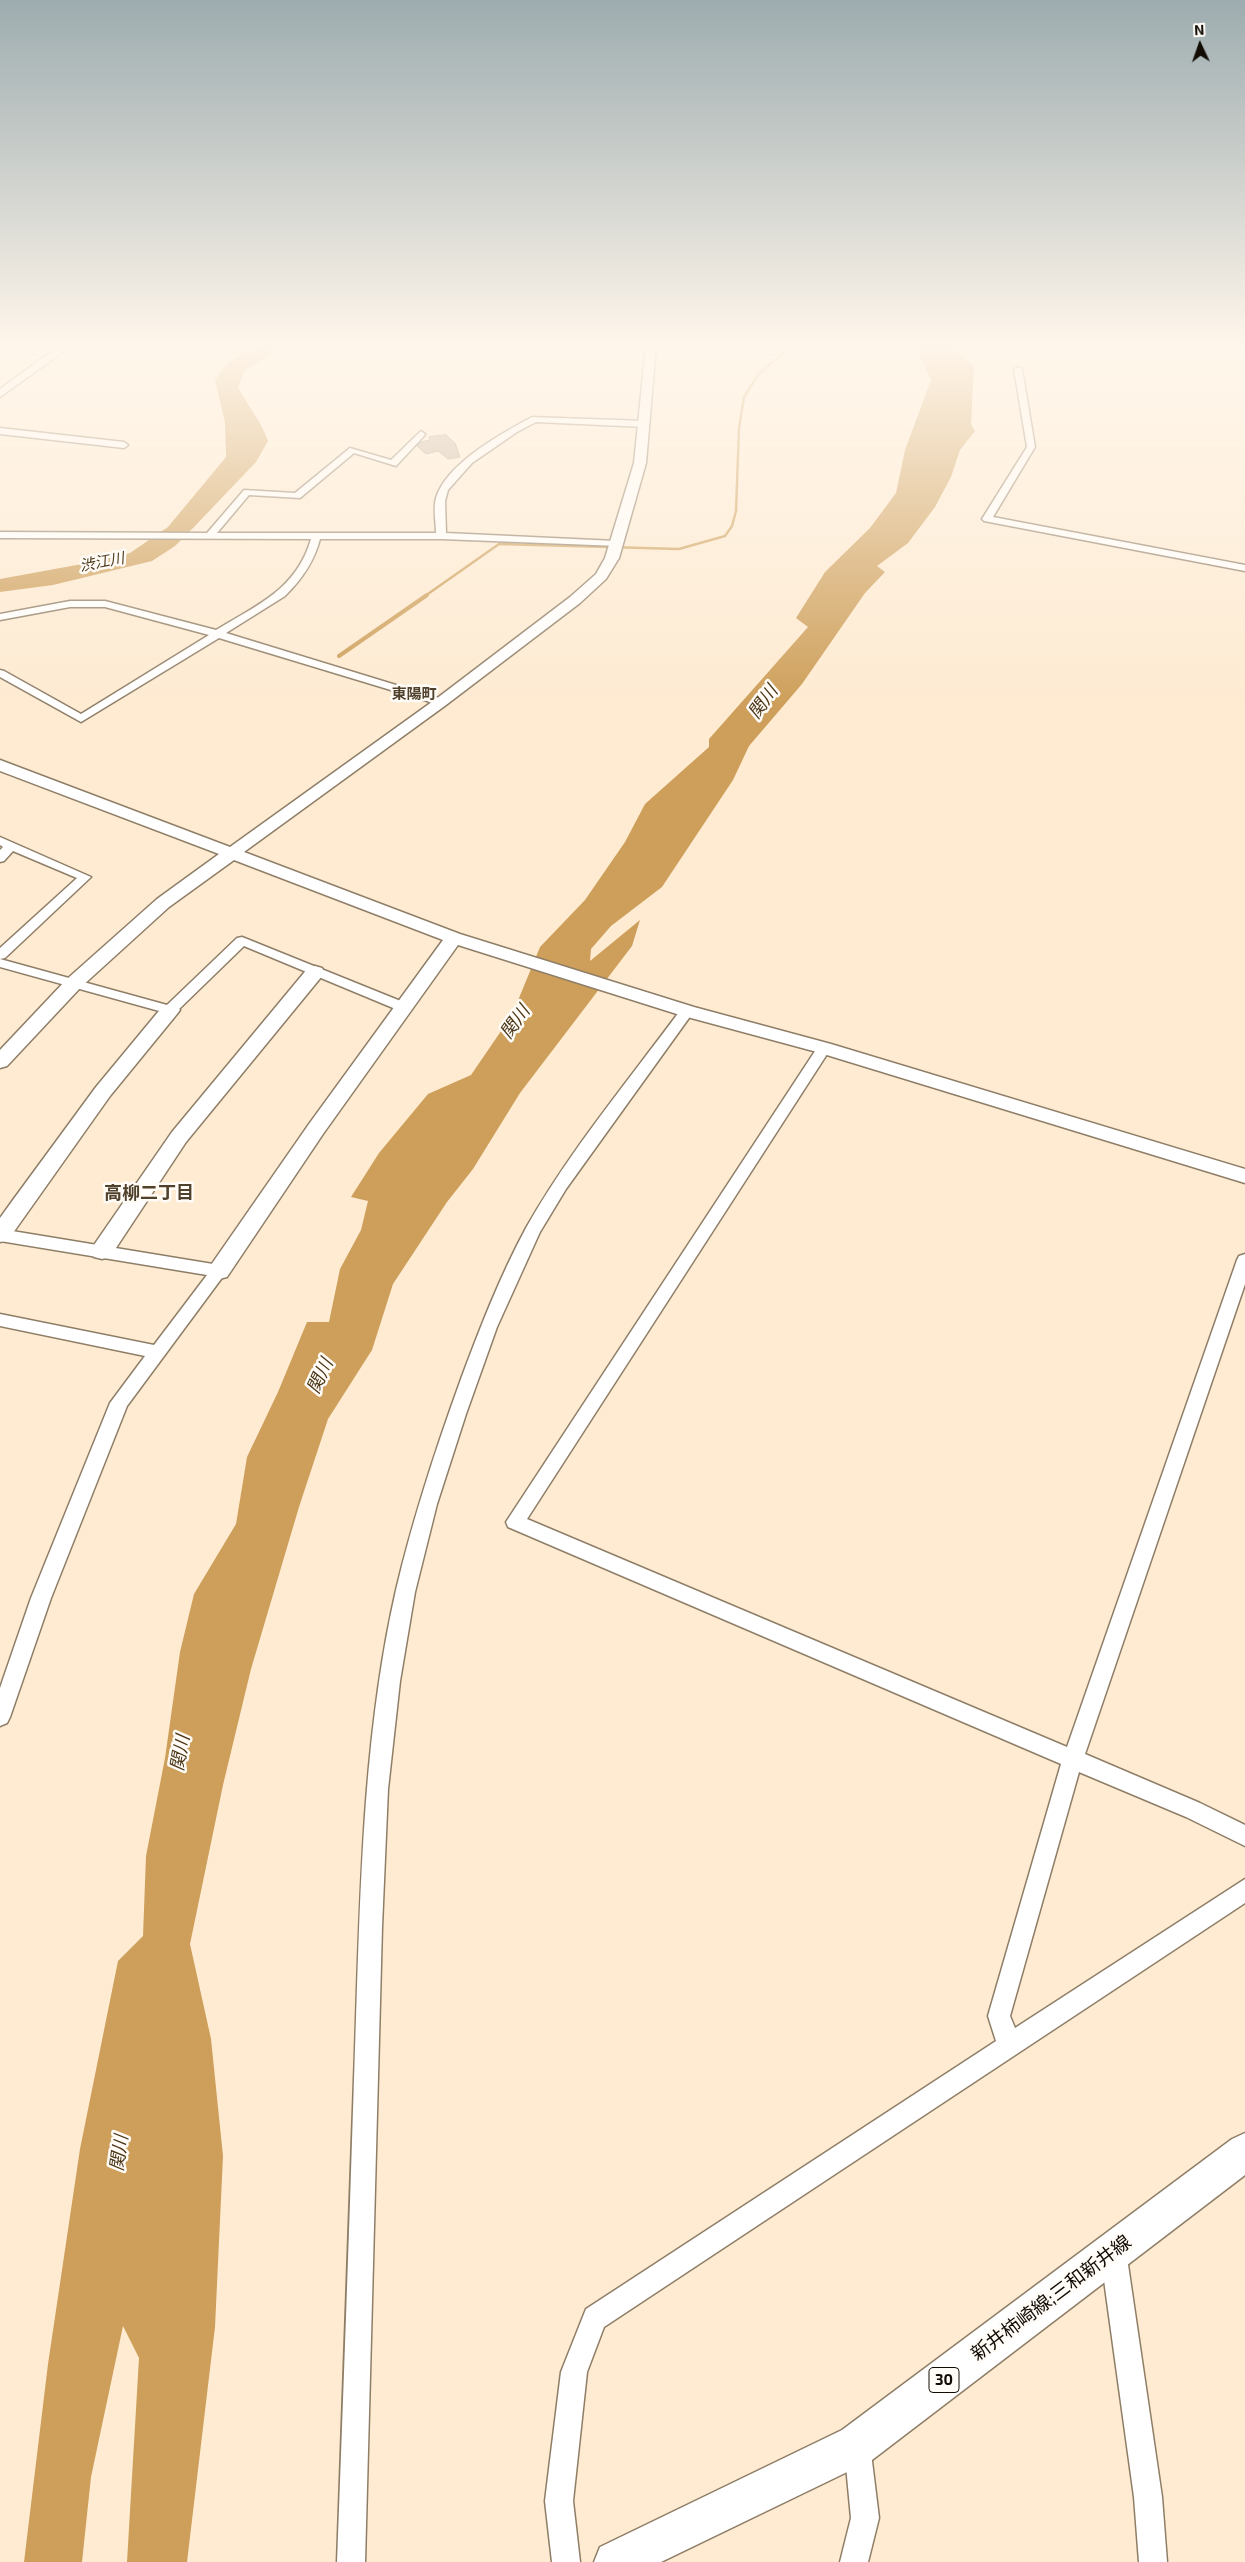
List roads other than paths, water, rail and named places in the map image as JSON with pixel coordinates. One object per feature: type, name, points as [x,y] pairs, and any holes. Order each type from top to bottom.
[{"type":"main road","name":"新井柿崎線;三和新井線","points":[[615,2562],[857,2445],[1245,2152]]},
{"type":"street","points":[[209,536],[246,492],[296,496],[334,466]]},
{"type":"street","points":[[441,536],[440,502],[444,489],[464,466]]},
{"type":"street","points":[[0,1062],[74,984],[163,904],[441,702],[575,600],[601,576],[612,558],[639,466]]},
{"type":"street","points":[[1020,466],[987,519],[1245,568]]},
{"type":"street","points":[[0,535],[441,536],[616,544]]},
{"type":"street","points":[[0,672],[81,719],[281,594],[302,573],[310,558],[316,536]]},
{"type":"street","points":[[0,617],[70,604],[106,604],[218,634],[441,702]]},
{"type":"street","points":[[0,765],[231,854],[460,939],[687,1011],[824,1048],[1245,1176]]},
{"type":"street","points":[[0,858],[5,843],[85,877],[0,955]]},
{"type":"street","points":[[0,1717],[41,1598],[119,1403],[218,1271],[403,1007],[460,939]]},
{"type":"street","points":[[218,1271],[0,1235],[64,1142],[118,1070],[170,1010],[242,941],[403,1007]]},
{"type":"street","points":[[0,963],[170,1010]]},
{"type":"street","points":[[102,1251],[179,1137],[315,972]]},
{"type":"street","points":[[351,2562],[370,1937],[378,1789],[390,1681],[405,1592],[428,1504],[457,1414],[489,1327],[532,1232],[560,1185],[687,1011]]},
{"type":"street","points":[[824,1048],[515,1522],[1072,1761],[1193,1810],[1245,1836]]},
{"type":"street","points":[[1008,2046],[999,2016],[1072,1761],[1245,1260]]},
{"type":"street","points":[[0,1320],[158,1352]]},
{"type":"street","points":[[566,2562],[560,2501],[574,2372],[595,2318],[1245,1890]]},
{"type":"street","points":[[1113,2251],[1148,2497],[1153,2562]]},
{"type":"street","points":[[854,2562],[865,2518],[857,2445]]},
{"type":"water","name":"渋江川","points":[[219,466],[253,466],[175,546],[152,561],[53,585],[0,592],[0,579],[93,562],[130,553],[168,527]]},
{"type":"water","name":"関川","points":[[902,466],[955,466],[935,507],[908,543],[877,566],[885,572],[865,593],[802,684],[749,746],[733,780],[662,887],[611,926],[591,949],[590,961],[640,920],[632,946],[520,1093],[473,1169],[447,1202],[393,1284],[372,1350],[328,1419],[299,1507],[251,1669],[223,1785],[190,1944],[211,2039],[223,2156],[215,2327],[187,2562],[127,2562],[139,2358],[123,2326],[91,2477],[82,2562],[24,2562],[48,2364],[80,2149],[118,1961],[143,1936],[146,1856],[165,1758],[180,1652],[194,1594],[236,1524],[247,1457],[278,1392],[307,1322],[329,1322],[340,1269],[361,1230],[368,1201],[351,1197],[379,1153],[428,1094],[471,1075],[512,1015],[540,947],[585,900],[625,842],[645,804],[709,747],[709,739],[808,627],[796,618],[825,572],[870,528],[896,493]]},
{"type":"waterway","points":[[425,596],[499,544],[679,549],[725,536],[732,526],[736,511],[738,466]]},
{"type":"waterway","points":[[339,656],[427,595]]},
{"type":"district","name":"東陽町","points":[[414,694]]},
{"type":"district","name":"高柳二丁目","points":[[149,1193]]}]
